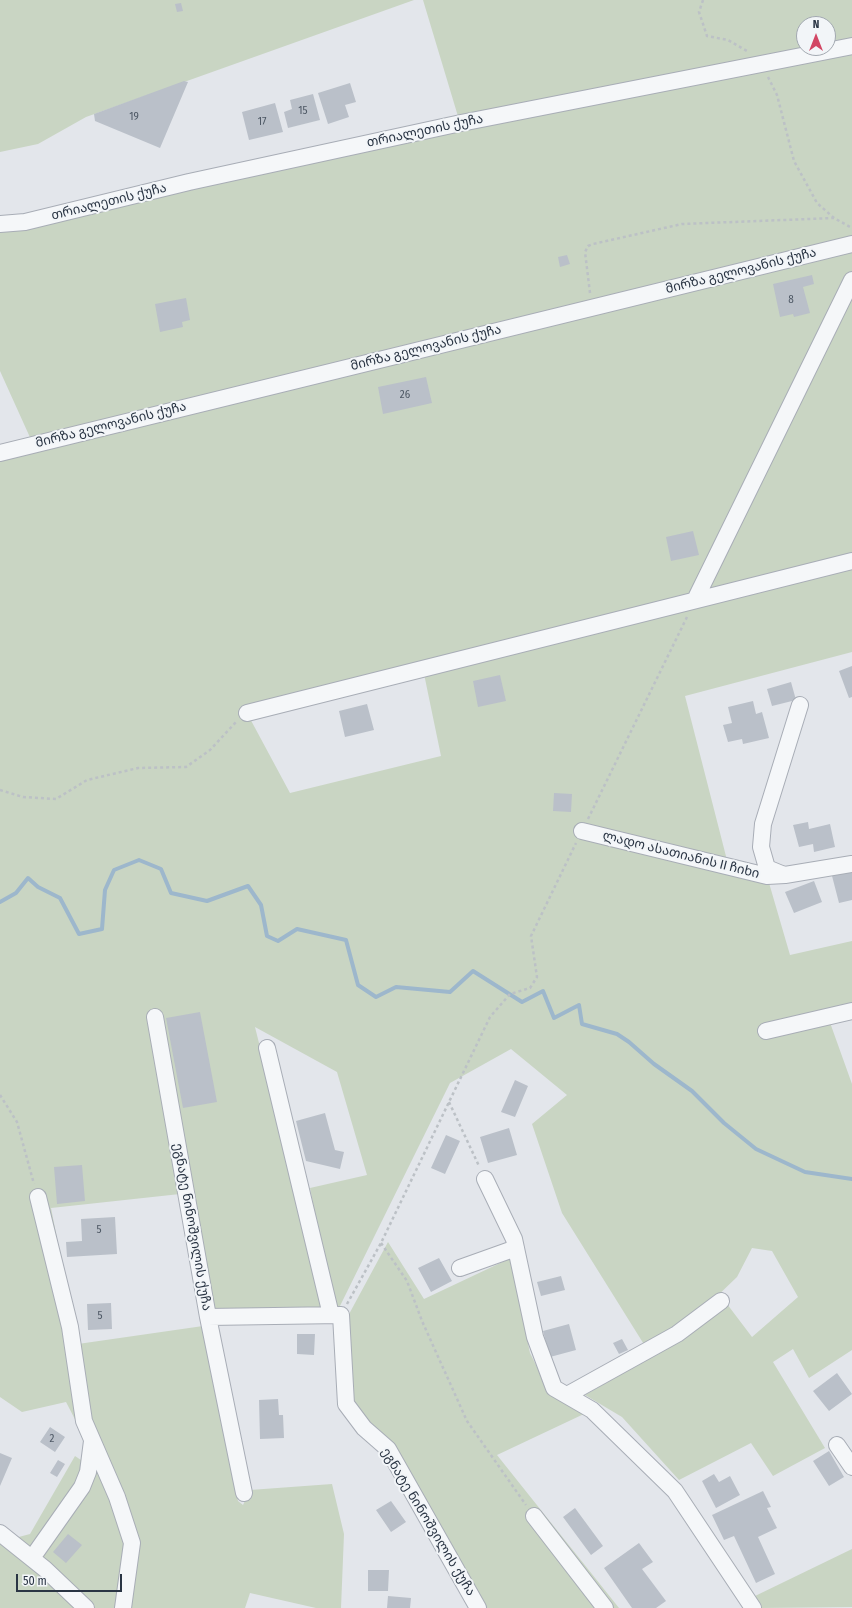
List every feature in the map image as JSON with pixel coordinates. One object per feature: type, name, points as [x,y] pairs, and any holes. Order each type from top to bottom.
[{"type":"street","name":"თრიალეთის ქუჩა","points":[[0,224],[25,222],[189,182],[461,123],[852,46]]},
{"type":"street","name":"მირზა გელოვანის ქუჩა","points":[[0,453],[852,244]]},
{"type":"street","points":[[695,600],[852,280]]},
{"type":"street","points":[[247,713],[852,561]]},
{"type":"street","points":[[786,875],[767,868],[761,847],[763,824],[800,705]]},
{"type":"street","name":"ლადო ასათიანის II ჩიხი","points":[[582,831],[745,872],[767,876],[786,875],[852,864]]},
{"type":"street","points":[[766,1031],[852,1011]]},
{"type":"street","name":"ეგნატე ნინოშვილის ქუჩა","points":[[155,1017],[208,1317],[336,1315]]},
{"type":"street","name":"ეგნატე ნინოშვილის ქუჩა","points":[[267,1048],[336,1315],[346,1404],[364,1428],[388,1449],[478,1608]]},
{"type":"street","points":[[485,1179],[514,1239],[535,1337],[554,1388],[592,1410],[675,1491],[753,1608]]},
{"type":"street","points":[[38,1197],[70,1327],[84,1421],[117,1497],[132,1543],[124,1608]]},
{"type":"street","points":[[460,1268],[516,1248]]},
{"type":"street","points":[[567,1395],[677,1334],[721,1301]]},
{"type":"street","points":[[208,1317],[244,1493]]},
{"type":"street","points":[[32,1558],[82,1487],[88,1472],[92,1440]]},
{"type":"street","points":[[837,1445],[852,1467]]},
{"type":"street","points":[[534,1516],[605,1608]]},
{"type":"street","points":[[0,1533],[70,1591],[86,1608]]},
{"type":"path","points":[[703,0],[699,12],[707,36],[728,40],[745,49],[761,64],[777,95],[794,161],[818,203],[834,218],[852,228]]},
{"type":"path","points":[[592,308],[585,252],[588,246],[682,224],[834,218]]},
{"type":"path","points":[[336,1315],[381,1243],[490,1016],[510,994],[530,988],[537,977],[531,936],[695,600]]},
{"type":"path","points":[[0,790],[23,797],[56,799],[87,780],[138,768],[186,767],[210,750],[230,726],[247,713]]},
{"type":"path","points":[[0,1095],[17,1122],[38,1197]]},
{"type":"path","points":[[449,1101],[485,1179]]},
{"type":"path","points":[[381,1243],[407,1281],[422,1321],[467,1421],[534,1516]]},
{"type":"green space","points":[[0,0],[414,0],[86,117],[38,144],[0,152]]},
{"type":"green space","points":[[423,0],[852,0],[852,652],[685,696],[729,868],[767,876],[790,955],[852,941],[852,1011],[828,1017],[852,1084],[852,1350],[809,1378],[793,1349],[773,1362],[825,1448],[773,1476],[751,1443],[679,1480],[622,1417],[585,1395],[684,1338],[727,1304],[752,1337],[798,1297],[772,1251],[752,1248],[737,1277],[686,1326],[645,1346],[562,1213],[532,1124],[567,1095],[511,1049],[450,1083],[338,1310],[334,1309],[310,1188],[367,1175],[337,1072],[255,1027],[325,1309],[213,1310],[180,1194],[51,1208],[78,1344],[203,1326],[238,1501],[243,1505],[250,1490],[332,1484],[344,1534],[341,1608],[316,1608],[250,1593],[245,1608],[129,1608],[138,1541],[66,1402],[22,1412],[0,1397],[0,453],[33,444],[0,371],[0,224],[460,123]],"holes":[[[423,669],[441,756],[290,793],[247,713]]]},
{"type":"green space","points":[[388,1242],[424,1299],[513,1257],[516,1285],[530,1353],[549,1391],[586,1413],[497,1455],[619,1608],[486,1608],[393,1444],[366,1421],[350,1400],[348,1316]]},
{"type":"green space","points":[[75,1456],[102,1474],[127,1542],[119,1608],[93,1608],[15,1538],[30,1534]]},
{"type":"green space","points":[[0,1540],[43,1575],[76,1608],[0,1608]]},
{"type":"green space","points":[[852,1549],[852,1607],[759,1608],[753,1597]]},
{"type":"building","points":[[181,3],[183,11],[177,12],[175,4]]},
{"type":"building","points":[[184,81],[188,82],[160,148],[95,121],[94,114]]},
{"type":"building","points":[[350,83],[356,102],[345,105],[349,117],[328,124],[318,93]]},
{"type":"building","points":[[313,94],[320,120],[288,128],[284,112],[292,109],[290,100]]},
{"type":"building","points":[[275,103],[283,132],[249,140],[242,112]]},
{"type":"building","points":[[567,255],[570,264],[560,267],[558,257]]},
{"type":"building","points":[[812,275],[814,284],[803,287],[810,313],[794,317],[793,314],[780,317],[773,284]]},
{"type":"building","points":[[186,298],[190,320],[182,322],[183,327],[160,332],[155,304]]},
{"type":"building","points":[[426,377],[432,403],[383,414],[378,387]]},
{"type":"building","points":[[693,531],[699,555],[671,561],[666,537]]},
{"type":"building","points":[[852,666],[852,697],[849,698],[839,671]]},
{"type":"building","points":[[500,675],[506,701],[478,707],[473,681]]},
{"type":"building","points":[[791,682],[796,700],[772,706],[767,689]]},
{"type":"building","points":[[753,701],[756,714],[762,712],[769,738],[743,744],[742,739],[728,742],[723,725],[732,723],[728,707]]},
{"type":"building","points":[[367,704],[374,730],[345,737],[339,711]]},
{"type":"building","points":[[554,793],[572,794],[571,812],[553,811]]},
{"type":"building","points":[[808,822],[809,829],[830,824],[835,847],[814,852],[813,844],[799,847],[793,825]]},
{"type":"building","points":[[852,867],[852,900],[839,903],[831,872]]},
{"type":"building","points":[[814,881],[822,902],[794,913],[785,892]]},
{"type":"building","points":[[200,1012],[217,1102],[183,1108],[166,1018]]},
{"type":"building","points":[[515,1080],[528,1086],[515,1117],[501,1112]]},
{"type":"building","points":[[325,1113],[335,1150],[344,1152],[340,1169],[306,1161],[296,1121]]},
{"type":"building","points":[[509,1128],[517,1155],[488,1163],[480,1137]]},
{"type":"building","points":[[446,1135],[460,1141],[445,1174],[431,1168]]},
{"type":"building","points":[[82,1165],[85,1201],[57,1204],[54,1167]]},
{"type":"building","points":[[115,1217],[117,1254],[67,1257],[66,1242],[82,1241],[81,1219]]},
{"type":"building","points":[[439,1258],[452,1281],[431,1292],[418,1268]]},
{"type":"building","points":[[561,1276],[565,1290],[541,1296],[537,1282]]},
{"type":"building","points":[[111,1303],[112,1329],[88,1330],[87,1304]]},
{"type":"building","points":[[569,1324],[576,1350],[550,1357],[543,1331]]},
{"type":"building","points":[[297,1334],[315,1334],[314,1355],[297,1354]]},
{"type":"building","points":[[622,1339],[628,1350],[619,1354],[613,1343]]},
{"type":"building","points":[[837,1373],[852,1394],[829,1411],[813,1391]]},
{"type":"building","points":[[278,1399],[279,1415],[283,1415],[284,1438],[260,1439],[259,1400]]},
{"type":"building","points":[[50,1427],[65,1437],[55,1452],[40,1442]]},
{"type":"building","points":[[829,1451],[844,1477],[829,1486],[813,1461]]},
{"type":"building","points":[[0,1453],[12,1458],[0,1486]]},
{"type":"building","points":[[58,1460],[65,1464],[57,1477],[50,1473]]},
{"type":"building","points":[[714,1474],[719,1482],[730,1476],[740,1495],[716,1508],[702,1481]]},
{"type":"building","points":[[763,1491],[771,1507],[767,1508],[777,1528],[758,1537],[775,1574],[756,1583],[734,1536],[724,1540],[712,1515]]},
{"type":"building","points":[[391,1501],[406,1522],[391,1532],[376,1510]]},
{"type":"building","points":[[575,1508],[603,1546],[591,1555],[563,1517]]},
{"type":"building","points":[[68,1534],[82,1545],[66,1563],[53,1552]]},
{"type":"building","points":[[639,1543],[653,1562],[642,1569],[666,1601],[656,1608],[632,1608],[604,1568]]},
{"type":"building","points":[[368,1570],[389,1570],[388,1591],[368,1591]]},
{"type":"building","points":[[388,1596],[411,1598],[410,1608],[387,1608]]},
{"type":"waterway","points":[[0,902],[16,893],[28,878],[38,887],[60,898],[79,934],[102,929],[105,890],[114,870],[139,860],[161,869],[171,893],[207,901],[248,886],[261,905],[267,936],[278,941],[297,929],[346,940],[358,985],[376,997],[396,987],[450,992],[473,971],[522,1002],[543,991],[554,1018],[579,1005],[582,1024],[617,1034],[629,1042],[654,1064],[692,1091],[724,1123],[756,1149],[805,1172],[852,1179]]}]
